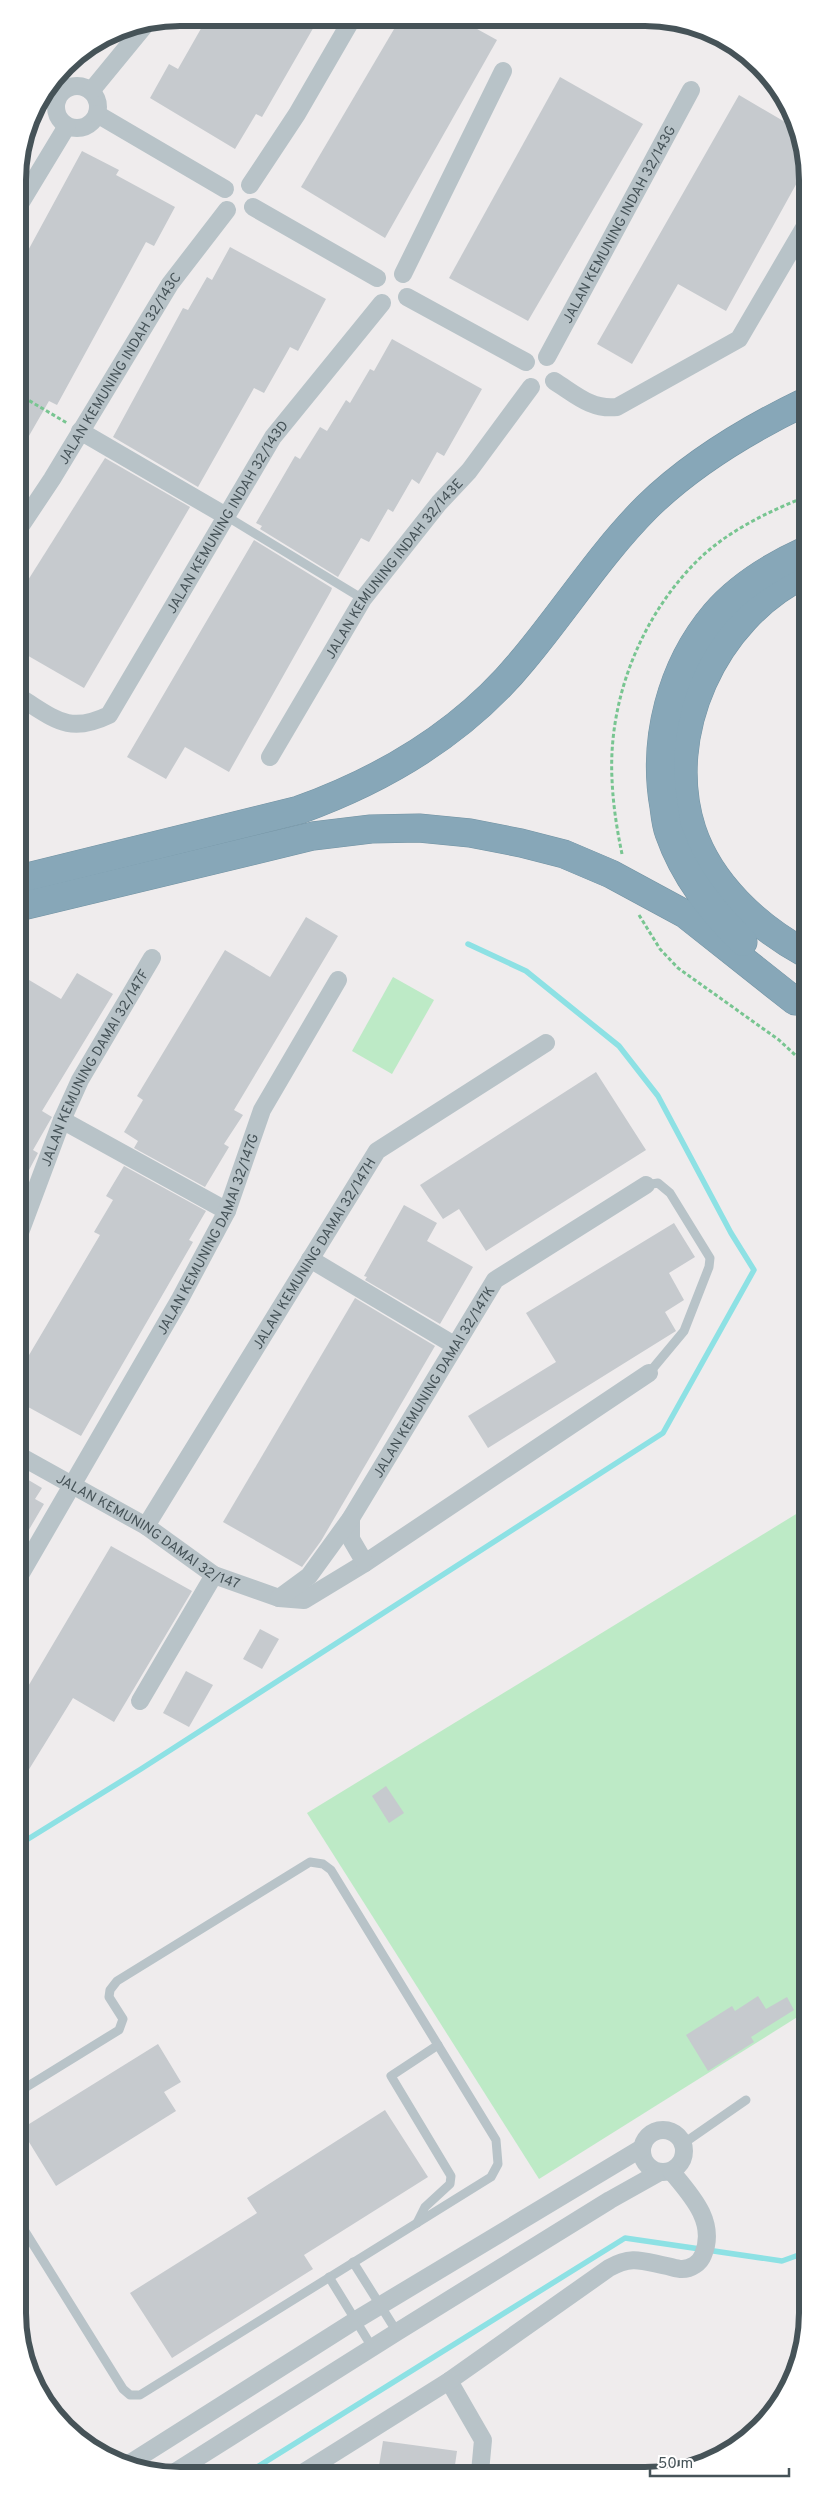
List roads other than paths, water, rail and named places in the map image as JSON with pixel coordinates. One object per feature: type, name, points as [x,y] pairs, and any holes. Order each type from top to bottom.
[{"type":"highway","points":[[27,877],[299,810],[338,796],[403,762],[462,722],[498,688],[523,661],[621,534],[648,506],[685,475],[729,444],[772,418],[799,405]]},
{"type":"highway","points":[[799,554],[767,571],[738,591],[715,614],[693,646],[666,713],[661,744],[660,776],[668,831],[683,864],[699,892],[717,916],[752,952],[799,1005]]},
{"type":"highway","points":[[799,578],[768,599],[735,629],[716,657],[694,704],[684,755],[683,782],[692,830],[701,851],[725,888],[773,934],[799,948]]},
{"type":"highway","points":[[27,905],[312,836],[371,829],[420,828],[470,833],[521,842],[564,854],[611,874],[685,914],[799,1006]]},
{"type":"street","points":[[250,185],[297,114],[348,27]]},
{"type":"street","points":[[92,91],[140,32]]},
{"type":"street","points":[[403,274],[503,71]]},
{"type":"street","points":[[74,86],[84,87],[92,91],[98,102],[97,114],[90,124],[85,127],[73,128],[67,126],[57,112],[54,93],[74,86]]},
{"type":"street","name":"JALAN KEMUNING INDAH 32/143G","points":[[547,357],[691,90]]},
{"type":"street","points":[[97,114],[225,189]]},
{"type":"street","points":[[27,192],[67,126]]},
{"type":"street","points":[[237,181],[250,185],[256,195],[254,207],[241,215],[227,210],[223,200],[225,189],[237,181]]},
{"type":"street","points":[[254,207],[378,278]]},
{"type":"street","name":"JALAN KEMUNING INDAH 32/143C","points":[[27,517],[52,479],[170,284],[227,210]]},
{"type":"street","points":[[554,381],[584,400],[602,408],[617,406],[739,338],[799,237]]},
{"type":"street","points":[[398,271],[403,274],[410,287],[407,298],[393,306],[382,303],[375,294],[378,278],[386,272],[398,271]]},
{"type":"street","points":[[407,298],[526,362]]},
{"type":"street","name":"JALAN KEMUNING INDAH 32/143D","points":[[27,702],[58,721],[76,725],[92,723],[109,715],[273,437],[382,303]]},
{"type":"street","points":[[533,356],[547,357],[552,360],[556,370],[554,381],[546,388],[531,387],[524,378],[523,367],[526,362],[533,356]]},
{"type":"street","name":"JALAN KEMUNING INDAH 32/143E","points":[[270,757],[363,599],[439,503],[469,471],[531,387]]},
{"type":"street","points":[[80,431],[226,516]]},
{"type":"street","name":"JALAN KEMUNING DAMAI 32/147F","points":[[27,1215],[62,1120],[80,1080],[152,958]]},
{"type":"street","name":"JALAN KEMUNING DAMAI 32/147G","points":[[26,1564],[180,1299],[226,1211],[262,1110],[338,980]]},
{"type":"street","name":"JALAN KEMUNING DAMAI 32/147H","points":[[146,1526],[377,1151],[546,1044]]},
{"type":"street","points":[[62,1120],[226,1211]]},
{"type":"street","name":"JALAN KEMUNING DAMAI 32/147K","points":[[279,1598],[309,1576],[351,1518],[495,1280],[646,1185]]},
{"type":"street","points":[[310,1259],[454,1345]]},
{"type":"street","name":"JALAN KEMUNING DAMAI 32/147","points":[[26,1460],[70,1486],[146,1526],[214,1575],[279,1598],[304,1600],[365,1563],[649,1373]]},
{"type":"street","points":[[351,1518],[351,1539],[365,1563]]},
{"type":"street","points":[[140,1701],[214,1575]]},
{"type":"street","points":[[183,2467],[372,2347],[610,2200],[666,2172],[680,2164],[685,2154],[684,2143],[677,2134],[667,2130],[656,2131],[647,2138],[642,2148],[643,2159],[650,2168],[666,2172],[701,2211],[705,2249],[692,2267],[682,2270],[634,2258],[623,2260],[449,2381],[312,2467]]},
{"type":"street","points":[[135,2460],[356,2320],[642,2148]]},
{"type":"street","points":[[449,2381],[483,2440],[480,2467]]},
{"type":"lane","points":[[226,516],[363,599]]},
{"type":"lane","points":[[646,1185],[658,1183],[670,1193],[710,1258],[710,1267],[684,1331],[649,1373]]},
{"type":"lane","points":[[26,2087],[119,2030],[123,2019],[109,1997],[110,1990],[117,1981],[310,1862],[323,1864],[332,1870],[496,2140],[498,2164],[491,2177],[140,2395],[130,2395],[123,2389],[26,2234]]},
{"type":"lane","points":[[417,2223],[419,2214],[450,2184],[451,2176],[391,2076],[438,2045]]},
{"type":"lane","points":[[684,2143],[746,2100]]},
{"type":"lane","points":[[353,2262],[397,2332]]},
{"type":"lane","points":[[329,2276],[372,2347]]},
{"type":"waterway","points":[[26,1840],[141,1769],[663,1433],[754,1270],[731,1233],[658,1096],[619,1046],[526,971],[468,944]]},
{"type":"waterway","points":[[257,2467],[625,2238],[782,2261],[798,2255]]}]
